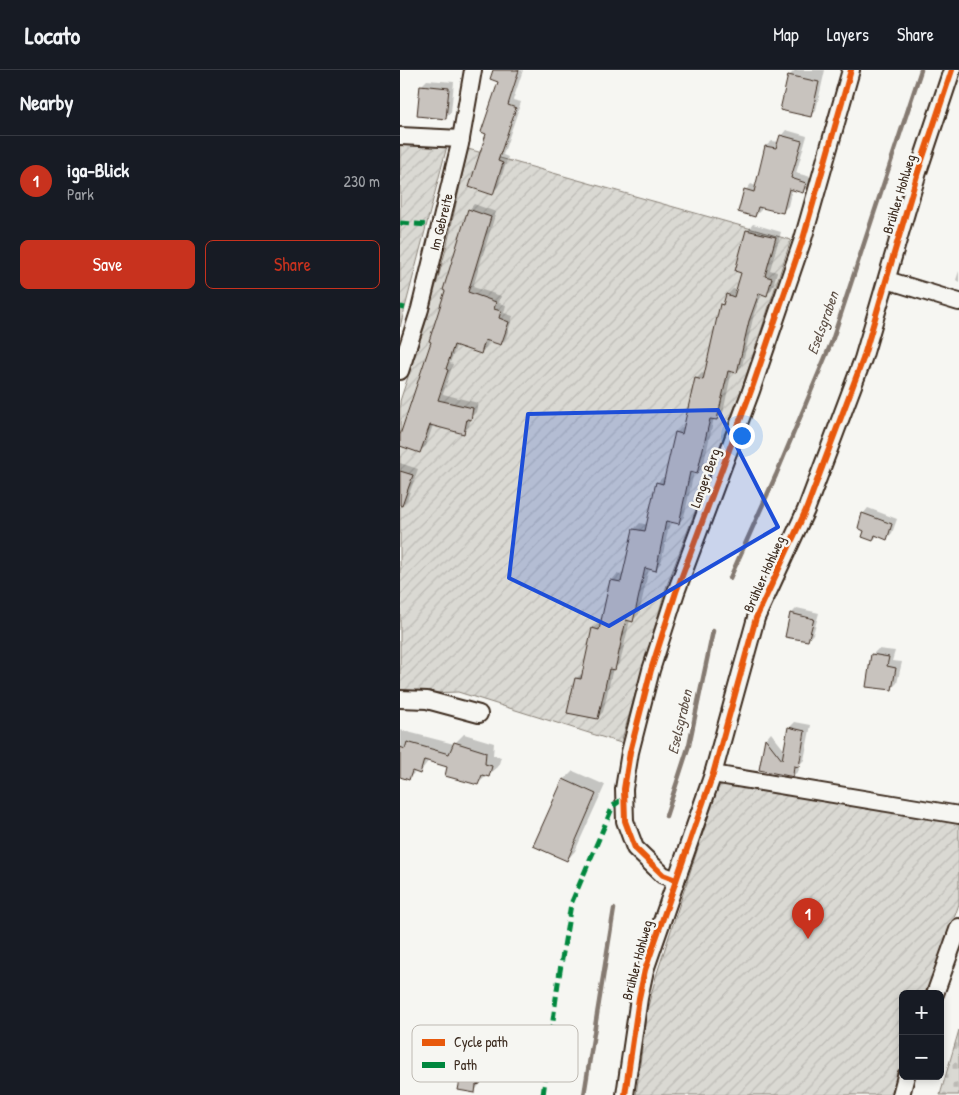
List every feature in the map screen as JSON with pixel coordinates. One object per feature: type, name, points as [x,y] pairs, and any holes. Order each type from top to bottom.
[{"type":"street","name":"Im Gebreite","points":[[400,371],[420,309],[461,138],[473,70]]},
{"type":"street","name":"Langer Berg","points":[[676,880],[662,875],[635,848],[625,821],[624,789],[630,752],[650,670],[676,592],[751,391],[803,239],[851,70]]},
{"type":"street","name":"Brühler Hohlweg","points":[[625,1095],[644,970],[713,774],[756,618],[806,510],[863,359],[918,172],[952,70]]},
{"type":"street","points":[[400,136],[461,138]]},
{"type":"street","points":[[887,280],[959,302]]},
{"type":"street","points":[[400,699],[427,700],[479,714]]},
{"type":"street","points":[[713,774],[959,815]]},
{"type":"street","points":[[936,990],[959,927]]},
{"type":"street","points":[[901,1095],[905,1080]]},
{"type":"highlighted area","points":[[718,410],[778,527],[609,626],[509,578],[528,414]]},
{"type":"green space","points":[[400,144],[447,146],[400,327]]},
{"type":"green space","points":[[468,149],[791,240],[742,388],[666,588],[621,743],[458,692],[400,694],[400,401],[425,325],[446,249]]},
{"type":"green space","points":[[727,782],[959,820],[959,904],[929,990],[899,990],[900,1080],[895,1095],[636,1095],[647,1010],[657,973],[718,787]]},
{"type":"green space","points":[[959,1030],[959,1095],[940,1095]]},
{"type":"building","points":[[493,70],[519,70],[508,105],[516,108],[498,161],[503,163],[493,195],[469,187],[486,134],[481,132],[498,82],[490,79]]},
{"type":"building","points":[[788,75],[819,82],[811,117],[780,110]]},
{"type":"building","points":[[420,85],[449,88],[446,119],[417,116]]},
{"type":"building","points":[[780,135],[802,141],[791,178],[806,183],[803,193],[789,189],[783,213],[758,207],[755,217],[738,212],[744,189],[754,192],[765,146],[776,148]]},
{"type":"building","points":[[468,209],[491,217],[468,292],[496,302],[494,309],[501,311],[499,318],[509,322],[501,345],[485,340],[481,354],[454,345],[438,400],[473,408],[471,420],[467,419],[464,434],[430,425],[420,453],[400,446],[400,435],[431,342],[429,341],[445,291],[443,290]]},
{"type":"building","points":[[746,230],[776,237],[765,276],[772,278],[767,296],[759,293],[749,321],[737,373],[728,371],[717,420],[710,419],[697,474],[690,472],[679,524],[666,521],[656,571],[645,568],[633,622],[626,620],[615,670],[609,669],[598,719],[567,713],[575,678],[581,679],[592,628],[599,630],[610,580],[621,582],[633,529],[645,531],[656,482],[663,484],[675,432],[682,434],[695,378],[703,380],[720,304],[723,305],[726,294],[734,297],[741,273],[735,271]]},
{"type":"building","points":[[400,471],[413,475],[402,506],[400,505]]},
{"type":"building","points":[[862,513],[892,524],[887,540],[875,535],[873,541],[862,537],[864,531],[858,528]]},
{"type":"building","points":[[790,613],[814,619],[808,641],[785,637]]},
{"type":"building","points":[[871,654],[889,657],[887,666],[896,668],[892,690],[866,687]]},
{"type":"building","points":[[788,727],[805,731],[799,767],[794,766],[794,777],[759,770],[765,738],[782,760]]},
{"type":"building","points":[[407,742],[449,754],[454,742],[486,752],[485,764],[492,766],[489,777],[482,775],[478,785],[445,776],[447,767],[424,760],[420,774],[412,771],[409,780],[400,777],[400,747],[405,749]]},
{"type":"building","points":[[563,779],[596,794],[567,861],[533,846]]},
{"type":"building","points":[[460,1082],[480,1082],[476,1085],[475,1093],[458,1090]]},
{"type":"waterway","name":"Eselsgraben","points":[[730,578],[776,475],[832,341],[921,70]]},
{"type":"waterway","name":"Eselsgraben","points":[[666,816],[689,745],[713,631]]},
{"type":"waterway","name":"Eselsgraben","points":[[584,1095],[614,909]]},
{"type":"marked path","points":[[400,223],[427,225]]},
{"type":"marked path","points":[[400,307],[405,308]]},
{"type":"marked path","points":[[552,1025],[571,904],[613,806],[624,798]]},
{"type":"marked path","points":[[543,1095],[545,1082]]},
{"type":"cycle path","points":[[676,880],[663,875],[635,848],[625,821],[624,789],[630,752],[651,670],[676,592],[751,391],[803,239],[851,70]]},
{"type":"cycle path","points":[[625,1095],[639,998],[645,970],[713,774],[756,618],[806,510],[863,359],[918,172],[952,70]]},
{"type":"place","name":"iga-Blick","points":[[808,939]]}]
